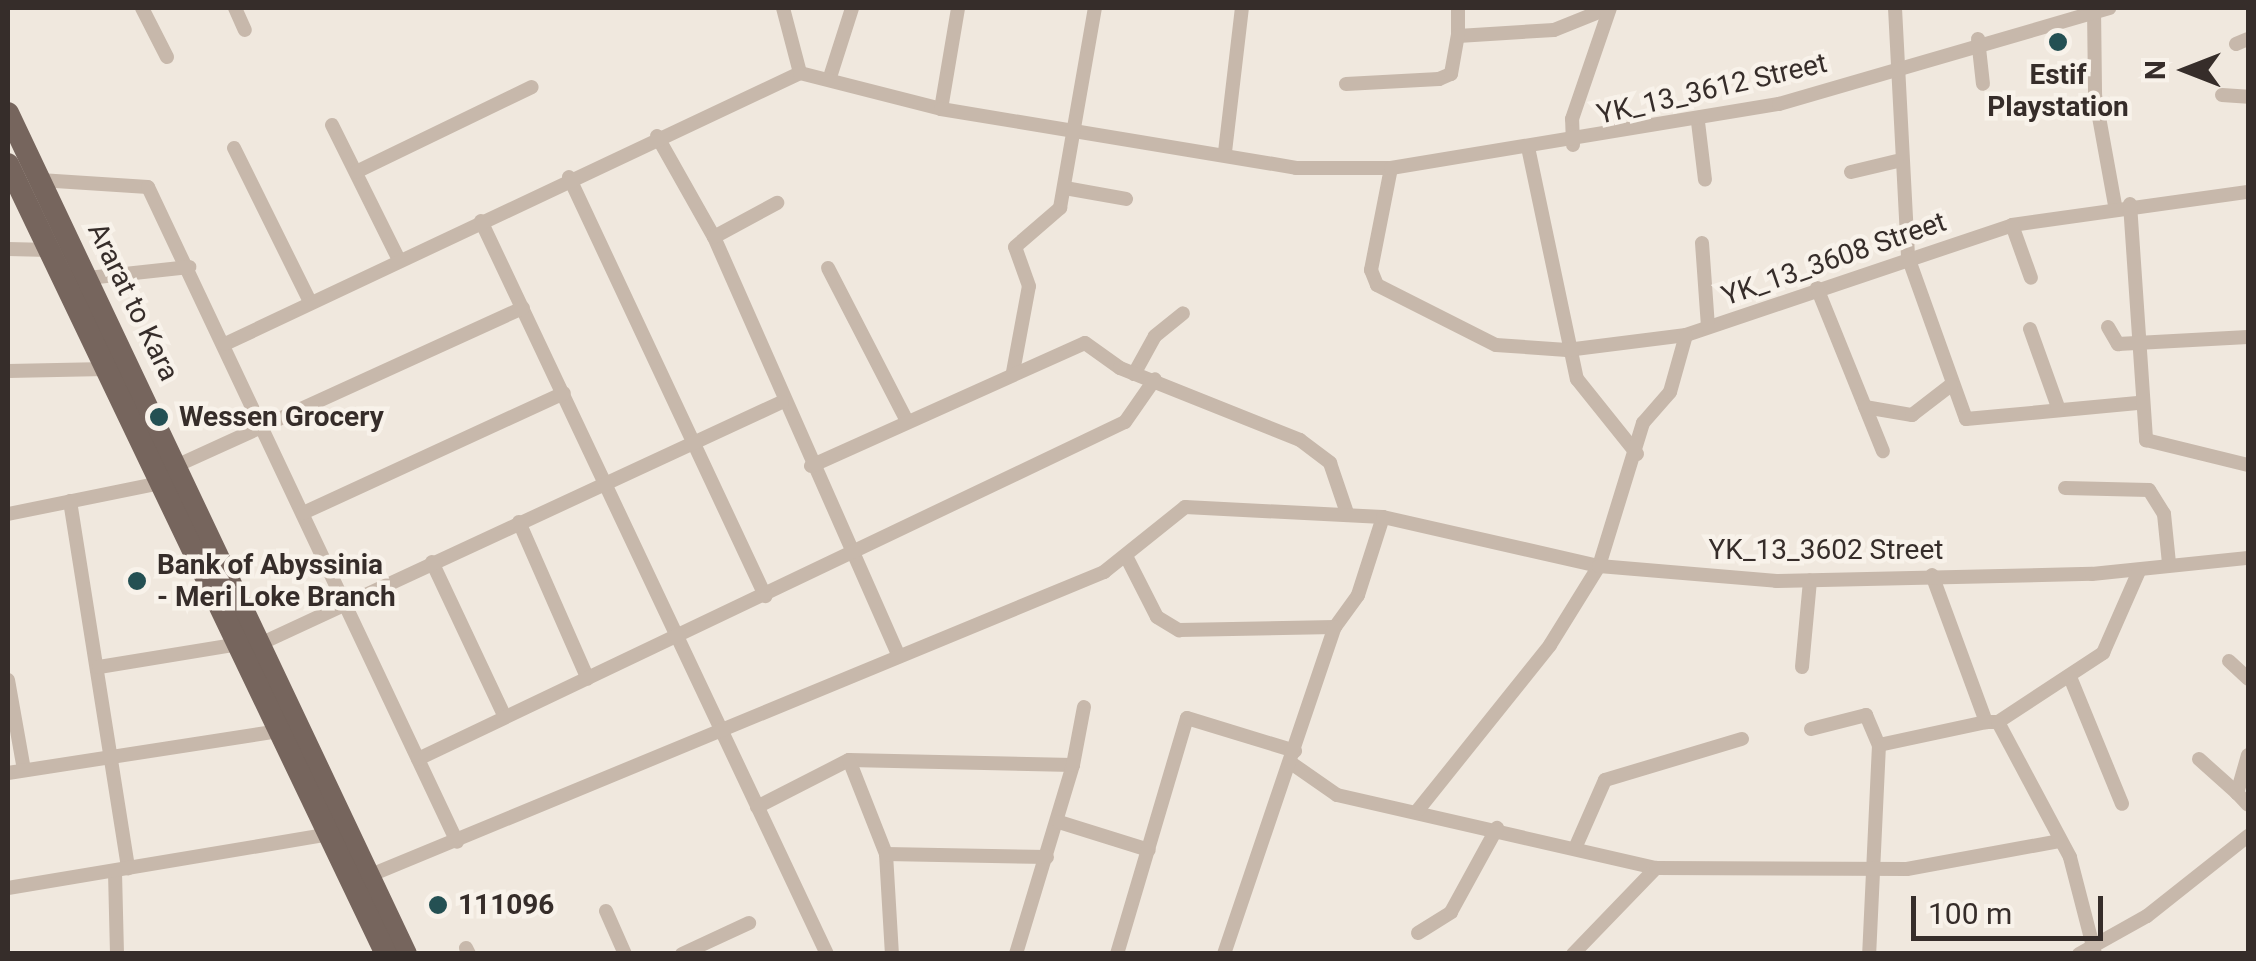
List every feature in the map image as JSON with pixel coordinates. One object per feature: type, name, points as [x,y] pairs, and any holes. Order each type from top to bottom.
[{"type":"main road","name":"Ararat to Kara","points":[[8,112],[23,188],[49,250],[160,482],[251,644],[280,731],[330,834],[406,954]]},
{"type":"main road","name":"Ararat to Kara","points":[[8,164],[88,278],[178,465],[251,644],[361,879],[386,954]]},
{"type":"street","points":[[142,8],[167,56]]},
{"type":"street","points":[[235,8],[245,30]]},
{"type":"street","points":[[225,344],[569,177],[800,73],[784,8]]},
{"type":"street","points":[[831,74],[852,8]]},
{"type":"street","points":[[941,109],[958,8]]},
{"type":"street","points":[[1012,372],[1029,286],[1015,247],[1056,219],[1078,129],[1095,8]]},
{"type":"street","points":[[1225,152],[1242,8]]},
{"type":"street","points":[[1346,84],[1439,79],[1451,74],[1458,8]]},
{"type":"street","points":[[1458,36],[1554,30],[1609,8]]},
{"type":"street","points":[[1573,145],[1572,119],[1609,8]]},
{"type":"street","points":[[1895,8],[1897,161],[1908,257],[1951,386],[1974,424],[2059,410],[2140,404]]},
{"type":"street","points":[[2099,9],[2095,95],[2122,204],[2146,440],[2248,464]]},
{"type":"street","name":"YK_13_3612 Street","points":[[800,73],[831,74],[941,109],[1225,152],[1296,168],[1391,168],[1528,152],[1698,122],[2099,9]]},
{"type":"street","points":[[1978,40],[1983,84]]},
{"type":"street","points":[[356,172],[532,88]]},
{"type":"street","points":[[2222,95],[2248,97]]},
{"type":"street","points":[[1698,122],[1705,180]]},
{"type":"street","points":[[332,125],[398,260]]},
{"type":"street","points":[[658,136],[714,236],[810,466],[899,656]]},
{"type":"street","points":[[234,148],[310,302]]},
{"type":"street","points":[[1528,152],[1568,350],[1587,402],[1637,454]]},
{"type":"street","points":[[1850,172],[1897,161]]},
{"type":"street","name":"YK_13_3608 Street","points":[[1391,168],[1371,270],[1377,285],[1496,344],[1568,350],[1686,335],[2012,224],[2122,204],[2248,192]]},
{"type":"street","points":[[569,177],[765,596]]},
{"type":"street","points":[[23,188],[143,184],[189,267],[457,842]]},
{"type":"street","points":[[1065,188],[1126,199]]},
{"type":"street","points":[[714,236],[777,203]]},
{"type":"street","points":[[481,221],[681,635],[717,728],[827,954]]},
{"type":"street","points":[[2012,224],[2031,278]]},
{"type":"street","points":[[1702,244],[1708,328]]},
{"type":"street","points":[[8,250],[49,250]]},
{"type":"street","points":[[88,278],[189,267]]},
{"type":"street","points":[[828,268],[907,421]]},
{"type":"street","points":[[1818,288],[1883,451]]},
{"type":"street","points":[[178,465],[523,308]]},
{"type":"street","points":[[1134,374],[1155,336],[1183,313]]},
{"type":"street","points":[[2108,327],[2118,344],[2248,337]]},
{"type":"street","points":[[2030,329],[2059,410]]},
{"type":"street","points":[[1418,810],[1480,739],[1599,566],[1637,454],[1686,335]]},
{"type":"street","points":[[810,466],[1012,372],[1085,343],[1134,374],[1155,379],[1300,440],[1330,463],[1347,513]]},
{"type":"street","points":[[8,371],[106,369]]},
{"type":"street","points":[[418,759],[852,556],[1125,422],[1155,379]]},
{"type":"street","points":[[1866,407],[1912,414],[1951,386]]},
{"type":"street","points":[[303,513],[564,394]]},
{"type":"street","points":[[100,667],[251,644],[782,402]]},
{"type":"street","points":[[8,514],[160,482]]},
{"type":"street","points":[[2065,488],[2149,490],[2164,514],[2169,563]]},
{"type":"street","points":[[70,501],[100,667],[111,756],[121,870],[118,954]]},
{"type":"street","name":"YK_13_3602 Street","points":[[1127,558],[1177,509],[1383,517],[1599,566],[1810,580],[2139,571],[2169,563],[2248,558]]},
{"type":"street","points":[[1224,954],[1335,628],[1358,595],[1383,517]]},
{"type":"street","points":[[519,522],[588,679]]},
{"type":"street","points":[[361,879],[1127,558],[1157,617],[1179,630],[1335,628]]},
{"type":"street","points":[[432,562],[505,717]]},
{"type":"street","points":[[1878,745],[1992,722],[2070,677],[2116,634],[2139,571]]},
{"type":"street","points":[[1932,575],[1992,722],[2060,841],[2090,952],[2248,836]]},
{"type":"street","points":[[1802,667],[1810,580]]},
{"type":"street","points":[[2229,661],[2248,679]]},
{"type":"street","points":[[2070,677],[2122,804]]},
{"type":"street","points":[[8,680],[24,770]]},
{"type":"street","points":[[1016,954],[1059,822],[1084,706]]},
{"type":"street","points":[[1811,729],[1866,714],[1878,745],[1868,954]]},
{"type":"street","points":[[1118,954],[1192,715],[1293,757],[1337,795],[1576,846],[1656,868],[1906,869],[2060,841]]},
{"type":"street","points":[[8,774],[280,731]]},
{"type":"street","points":[[1576,846],[1606,780],[1742,739]]},
{"type":"street","points":[[2243,799],[2248,755]]},
{"type":"street","points":[[758,806],[849,760],[1073,765]]},
{"type":"street","points":[[849,760],[886,854],[892,954]]},
{"type":"street","points":[[2198,760],[2243,799]]},
{"type":"street","points":[[1059,822],[1149,850]]},
{"type":"street","points":[[1418,933],[1451,912],[1497,828]]},
{"type":"street","points":[[8,888],[330,834]]},
{"type":"street","points":[[886,854],[1047,856]]},
{"type":"street","points":[[1573,954],[1656,868]]},
{"type":"street","points":[[606,911],[625,954]]},
{"type":"street","points":[[682,954],[750,923]]},
{"type":"place","name":"Estif Playstation","points":[[2058,42]]},
{"type":"place","name":"Wessen Grocery","points":[[159,417]]},
{"type":"place","name":"Bank of Abyssinia - Meri Loke Branch","points":[[137,581]]},
{"type":"place","name":"111096","points":[[438,905]]}]
